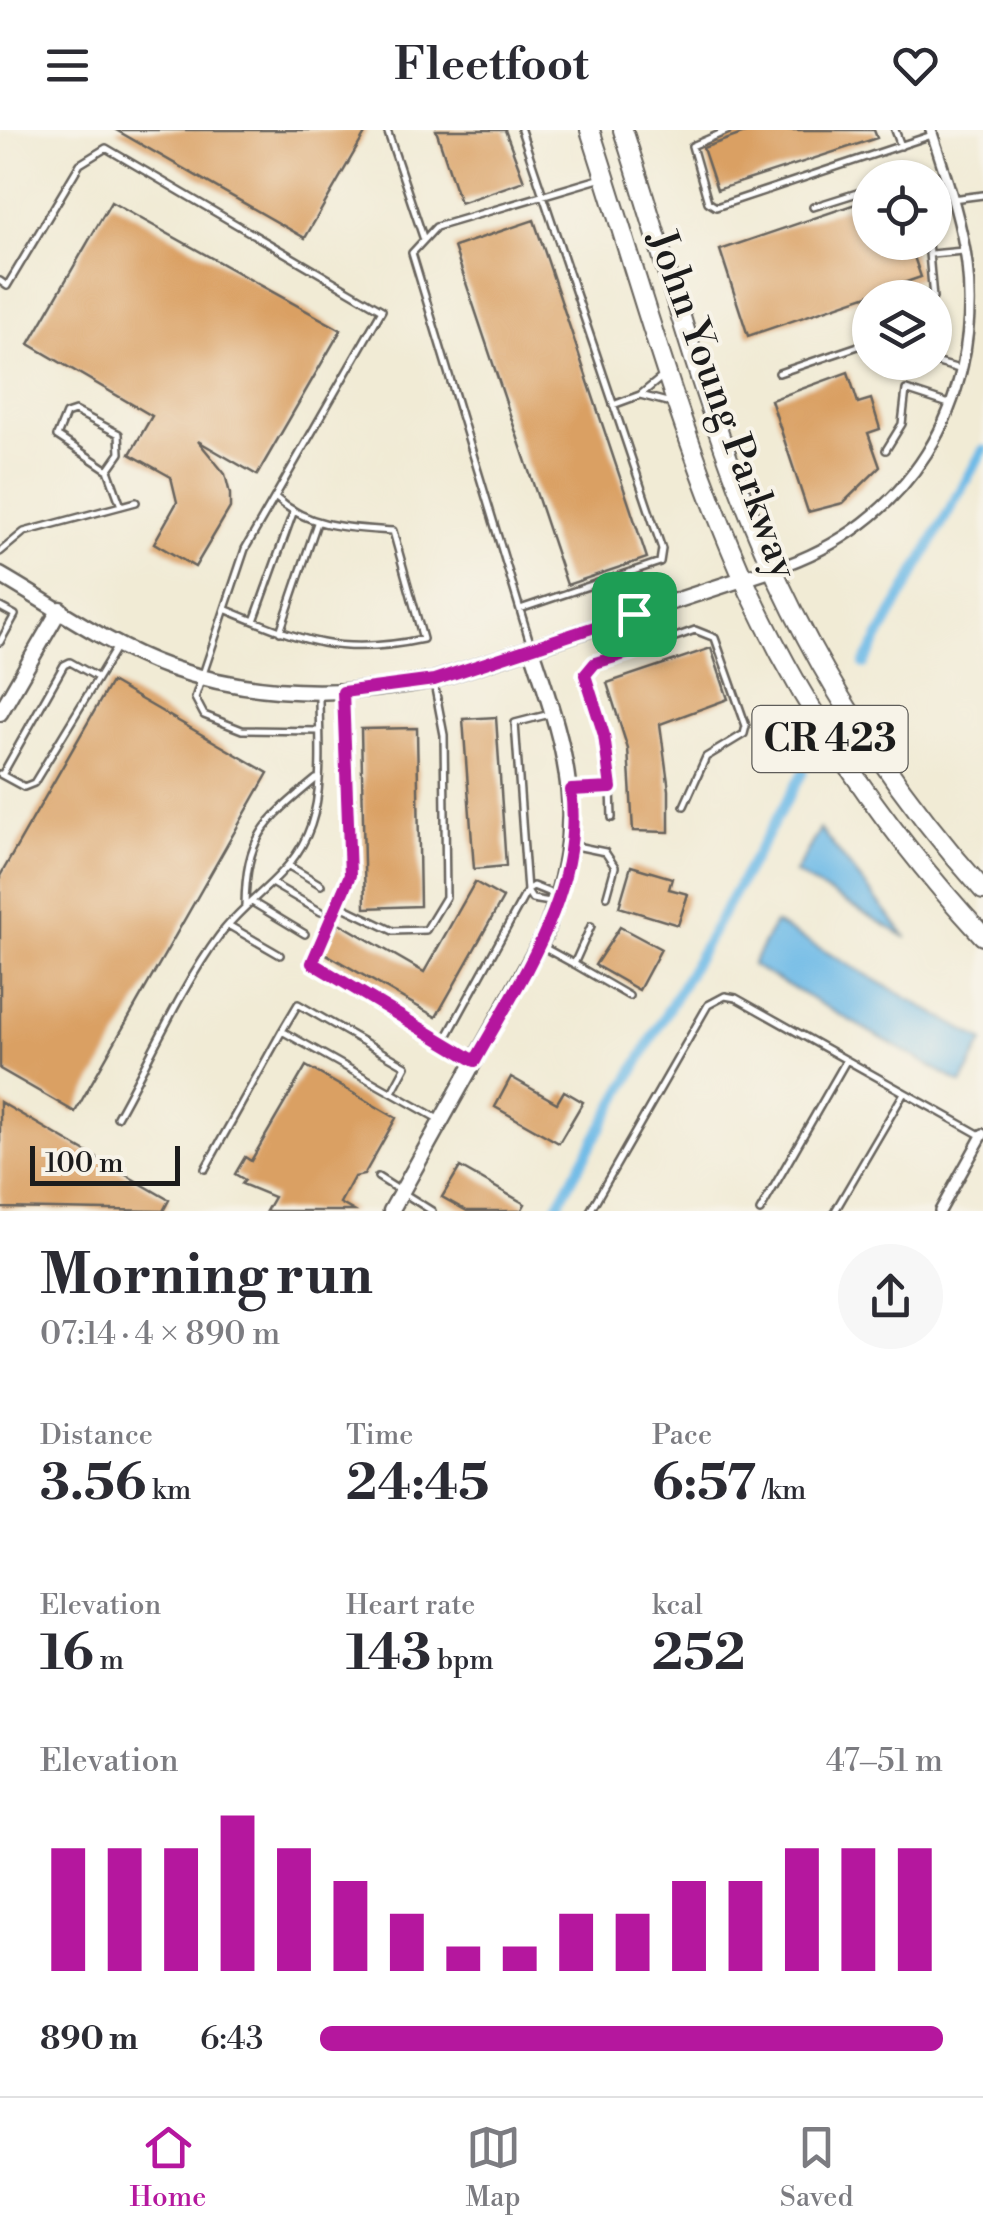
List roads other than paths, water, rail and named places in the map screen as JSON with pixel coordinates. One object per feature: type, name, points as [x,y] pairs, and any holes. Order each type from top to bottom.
[{"type":"highway","name":"John Young Parkway","points":[[590,130],[679,406],[744,578],[787,666],[836,748],[912,855],[983,936]]},
{"type":"highway","name":"John Young Parkway","points":[[623,130],[730,460],[773,569],[854,720],[907,797],[983,890]]},
{"type":"highway","points":[[606,177],[624,177],[644,195]]},
{"type":"street","points":[[931,133],[940,160]]},
{"type":"street","points":[[0,575],[119,644],[167,666],[202,677],[343,692],[434,680],[773,569],[840,541],[884,509],[910,482],[950,404],[967,315],[964,251],[952,199]]},
{"type":"street","points":[[0,713],[60,609]]},
{"type":"street","points":[[391,1211],[539,945],[558,900],[571,844],[571,790],[554,714],[532,649]]},
{"type":"street","points":[[940,1211],[982,1135]]},
{"type":"lane","points":[[387,130],[424,240]]},
{"type":"lane","points":[[520,130],[662,548],[660,562],[520,609]]},
{"type":"lane","points":[[729,130],[692,146],[708,202],[716,206],[931,133]]},
{"type":"lane","points":[[895,130],[901,146]]},
{"type":"lane","points":[[0,282],[7,286],[80,164],[106,148],[382,310],[246,549],[202,677],[198,707],[222,725],[252,732],[319,730]]},
{"type":"lane","points":[[532,649],[412,253],[436,227],[606,177]]},
{"type":"lane","points":[[813,206],[852,194]]},
{"type":"lane","points":[[952,199],[983,195]]},
{"type":"lane","points":[[952,252],[964,251]]},
{"type":"lane","points":[[779,374],[852,348]]},
{"type":"lane","points":[[952,367],[959,369]]},
{"type":"lane","points":[[614,405],[640,395],[668,373]]},
{"type":"lane","points":[[886,450],[902,424],[906,390],[950,404]]},
{"type":"lane","points":[[640,395],[679,406]]},
{"type":"lane","points":[[108,470],[120,453],[119,434],[75,411],[66,414],[57,436],[108,470],[121,506]]},
{"type":"lane","points":[[227,610],[310,644],[388,647],[423,640],[393,530],[317,524],[293,513],[276,498]]},
{"type":"lane","points":[[0,552],[24,532],[136,502]]},
{"type":"lane","points":[[254,621],[293,513]]},
{"type":"lane","points":[[280,632],[317,524]]},
{"type":"lane","points":[[0,607],[15,615],[0,642]]},
{"type":"lane","points":[[634,614],[645,648]]},
{"type":"lane","points":[[612,818],[604,735],[585,675],[595,663],[695,630],[715,638],[746,726],[744,734],[706,757],[684,806]]},
{"type":"lane","points":[[96,677],[70,662],[64,665],[1,774],[24,787],[34,784],[119,644]]},
{"type":"lane","points":[[340,906],[392,930],[426,930],[446,897],[444,735],[434,680]]},
{"type":"lane","points":[[117,1117],[228,925],[289,866],[311,826],[318,777],[319,692]]},
{"type":"lane","points":[[343,692],[350,875],[340,906],[312,963],[475,1061]]},
{"type":"lane","points":[[444,1042],[526,890],[533,886],[551,891],[558,900],[546,904],[532,898],[526,890],[515,723],[554,714]]},
{"type":"lane","points":[[248,904],[246,865],[258,837],[274,813],[318,777]]},
{"type":"lane","points":[[571,790],[611,788]]},
{"type":"lane","points":[[571,844],[605,852],[616,867],[607,896]]},
{"type":"lane","points":[[289,866],[322,885]]},
{"type":"lane","points":[[273,884],[321,912]]},
{"type":"lane","points":[[248,904],[306,934]]},
{"type":"lane","points":[[228,925],[280,955]]},
{"type":"lane","points":[[574,964],[591,926]]},
{"type":"lane","points":[[539,945],[628,996]]},
{"type":"lane","points":[[590,1211],[708,1006],[716,999],[736,998],[982,1135]]},
{"type":"lane","points":[[205,1169],[298,1004],[406,1066],[392,1092]]},
{"type":"lane","points":[[282,1031],[442,1121]]},
{"type":"lane","points":[[760,1211],[846,1061]]},
{"type":"lane","points":[[835,1211],[904,1093]]},
{"type":"lane","points":[[378,1177],[432,1211]]},
{"type":"water","points":[[820,829],[907,938],[795,873]]},
{"type":"water","points":[[775,923],[983,1041],[962,1084],[752,965]]},
{"type":"waterway","points":[[864,664],[983,450]]},
{"type":"waterway","points":[[554,1211],[803,772]]}]
